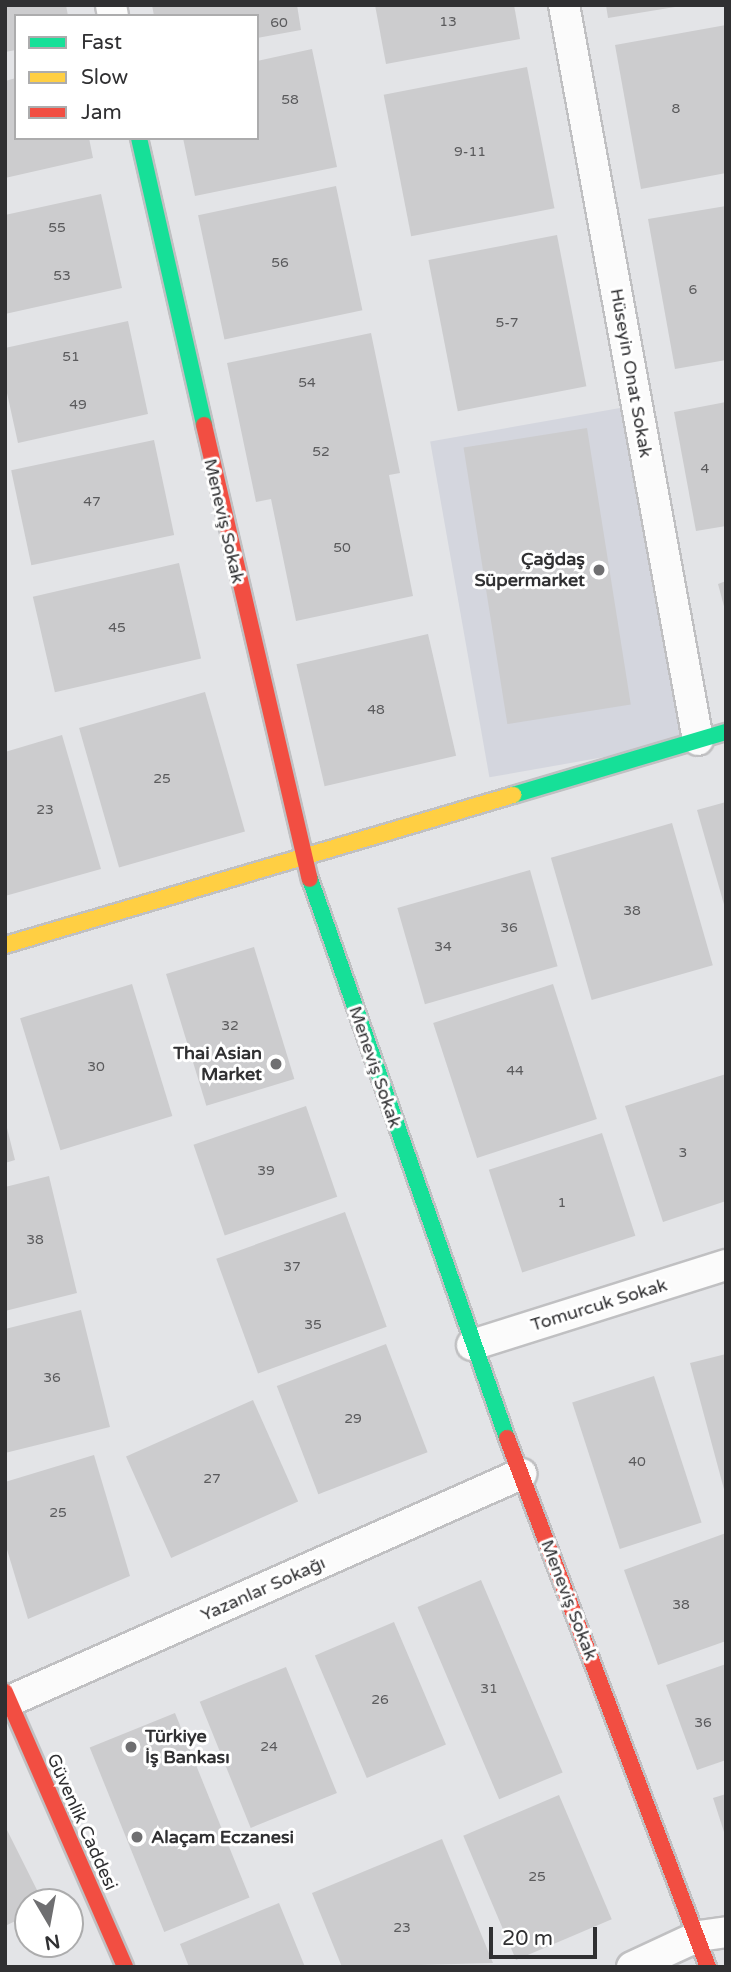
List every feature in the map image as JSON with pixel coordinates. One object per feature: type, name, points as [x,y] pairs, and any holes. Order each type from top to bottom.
[{"type":"street","name":"Hüseyin Onat Sokak","points":[[564,5],[712,736]]},
{"type":"street","name":"Meneviş Sokak","points":[[139,140],[301,854],[472,1345],[520,1474],[712,1934],[708,1967]]},
{"type":"street","points":[[5,945],[301,854],[712,736]]},
{"type":"street","name":"Tomurcuk Sokak","points":[[472,1345],[726,1265]]},
{"type":"street","name":"Yazanlar Sokağı","points":[[6,1699],[520,1474]]},
{"type":"street","name":"Güvenlik Caddesi","points":[[6,1699],[125,1967]]},
{"type":"street","points":[[632,1967],[712,1934]]},
{"type":"shaded area","points":[[637,405],[696,741],[489,777],[430,441]]},
{"type":"building","points":[[5,5],[66,5],[68,14],[14,14],[14,50],[5,52]]},
{"type":"building","points":[[152,5],[297,5],[301,30],[259,38],[259,14],[154,14]]},
{"type":"building","points":[[375,5],[514,5],[520,39],[386,64]]},
{"type":"building","points":[[606,5],[675,5],[675,7],[608,18]]},
{"type":"building","points":[[726,25],[726,173],[641,189],[615,45]]},
{"type":"building","points":[[312,49],[337,167],[195,196],[183,140],[259,140],[259,61]]},
{"type":"building","points":[[527,67],[554,208],[411,236],[384,95]]},
{"type":"building","points":[[14,79],[14,140],[89,140],[93,158],[5,178],[5,81]]},
{"type":"building","points":[[336,186],[362,310],[224,340],[198,215]]},
{"type":"building","points":[[101,194],[122,288],[5,314],[5,215]]},
{"type":"building","points":[[726,206],[726,360],[675,369],[648,219]]},
{"type":"building","points":[[557,235],[586,386],[458,411],[428,260]]},
{"type":"building","points":[[128,321],[148,414],[18,443],[5,384],[5,348]]},
{"type":"building","points":[[371,333],[400,473],[389,475],[413,596],[296,621],[271,499],[256,502],[227,363]]},
{"type":"building","points":[[726,402],[726,526],[696,531],[674,412]]},
{"type":"building","points":[[587,428],[631,705],[507,724],[464,448]]},
{"type":"building","points":[[154,440],[174,535],[31,565],[11,470]]},
{"type":"building","points":[[179,563],[201,658],[55,692],[33,597]]},
{"type":"building","points":[[726,581],[726,610],[725,610],[718,584]]},
{"type":"building","points":[[428,634],[456,756],[325,786],[296,664]]},
{"type":"building","points":[[205,692],[245,831],[119,867],[79,728]]},
{"type":"building","points":[[62,735],[101,869],[5,896],[5,752]]},
{"type":"building","points":[[726,802],[726,908],[725,908],[697,810]]},
{"type":"building","points":[[672,823],[713,965],[592,1000],[551,858]]},
{"type":"building","points":[[530,870],[558,966],[425,1004],[397,908]]},
{"type":"building","points":[[254,947],[294,1079],[206,1106],[166,974]]},
{"type":"building","points":[[132,984],[172,1116],[60,1150],[20,1018]]},
{"type":"building","points":[[553,984],[597,1119],[477,1158],[433,1023]]},
{"type":"building","points":[[726,1074],[726,1201],[663,1222],[625,1106]]},
{"type":"building","points":[[306,1106],[337,1197],[225,1236],[193,1145]]},
{"type":"building","points":[[5,1120],[15,1160],[5,1163]]},
{"type":"building","points":[[602,1133],[635,1236],[522,1272],[489,1170]]},
{"type":"building","points":[[49,1176],[77,1293],[5,1311],[5,1187]]},
{"type":"building","points":[[345,1212],[387,1327],[258,1373],[216,1259]]},
{"type":"building","points":[[81,1310],[110,1427],[5,1453],[5,1329]]},
{"type":"building","points":[[386,1344],[428,1452],[318,1494],[277,1386]]},
{"type":"building","points":[[726,1354],[726,1493],[725,1493],[690,1363]]},
{"type":"building","points":[[654,1376],[702,1522],[620,1549],[572,1403]]},
{"type":"building","points":[[253,1400],[298,1501],[171,1558],[126,1457]]},
{"type":"building","points":[[94,1455],[130,1576],[28,1619],[5,1543],[5,1482]]},
{"type":"building","points":[[726,1533],[726,1641],[658,1665],[624,1570]]},
{"type":"building","points":[[481,1580],[563,1772],[499,1799],[417,1607]]},
{"type":"building","points":[[394,1622],[446,1744],[367,1778],[315,1656]]},
{"type":"building","points":[[726,1664],[726,1760],[697,1770],[666,1685]]},
{"type":"building","points":[[286,1667],[337,1793],[251,1828],[200,1702]]},
{"type":"building","points":[[175,1713],[250,1898],[164,1932],[90,1747]]},
{"type":"building","points":[[726,1794],[726,1835],[725,1835],[713,1798]]},
{"type":"building","points":[[559,1795],[612,1919],[516,1960],[463,1836]]},
{"type":"building","points":[[5,1826],[36,1888],[14,1888],[14,1922],[5,1926]]},
{"type":"building","points":[[442,1839],[493,1963],[342,1967],[312,1893]]},
{"type":"building","points":[[279,1903],[305,1967],[189,1967],[180,1944]]},
{"type":"traffic: fast","points":[[139,140],[204,425]]},
{"type":"traffic: fast","points":[[513,795],[726,732]]},
{"type":"traffic: fast","points":[[310,879],[507,1438]]},
{"type":"traffic: slow","points":[[5,945],[513,795]]},
{"type":"traffic: jam","points":[[204,425],[310,879]]},
{"type":"traffic: jam","points":[[507,1438],[708,1967]]},
{"type":"traffic: jam","points":[[5,1692],[125,1967]]},
{"type":"place","name":"Çağdaş Süpermarket","points":[[599,570]]},
{"type":"place","name":"Thai Asian Market","points":[[276,1064]]},
{"type":"place","name":"Türkiye İş Bankası","points":[[131,1747]]},
{"type":"place","name":"Alaçam Eczanesi","points":[[137,1837]]}]
